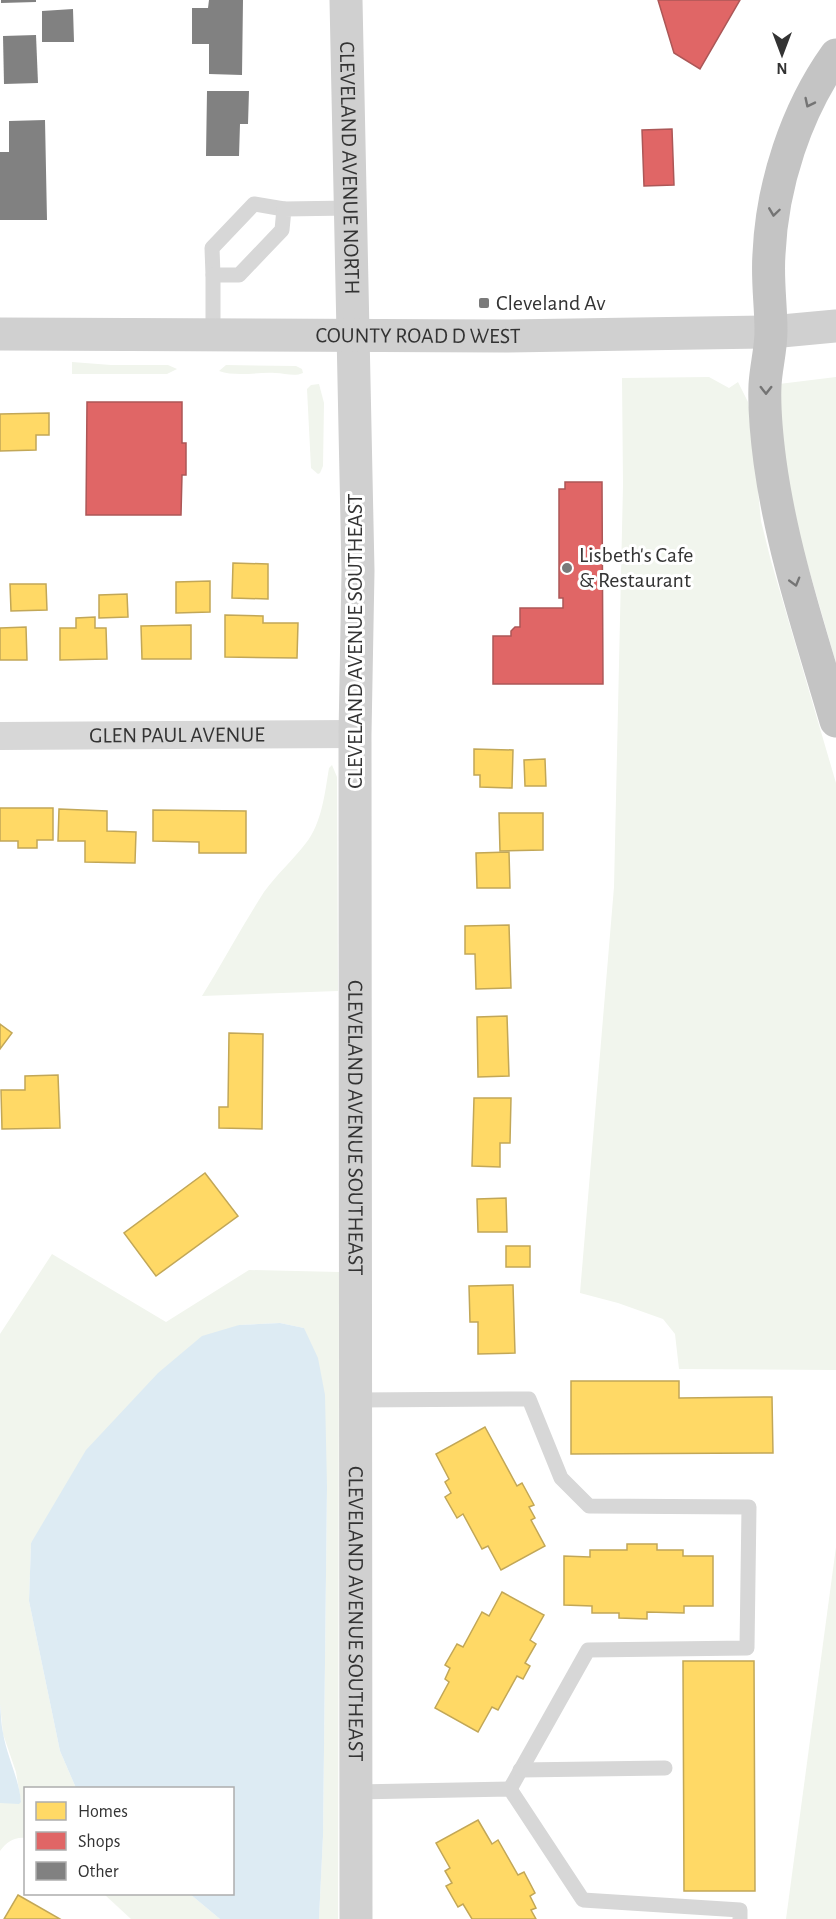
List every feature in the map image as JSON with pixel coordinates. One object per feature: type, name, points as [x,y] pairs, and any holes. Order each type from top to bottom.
[{"type":"highway","points":[[836,54],[807,106],[787,155],[775,206],[769,254],[771,332],[765,386],[770,461],[781,529],[836,721]]},
{"type":"street","name":"CLEVELAND AVENUE NORTH","points":[[346,0],[352,336]]},
{"type":"street","name":"COUNTY ROAD D WEST","points":[[0,334],[352,336],[771,332],[836,326]]},
{"type":"street","name":"CLEVELAND AVENUE SOUTHEAST","points":[[352,336],[357,571],[355,734],[356,1919]]},
{"type":"street","name":"GLEN PAUL AVENUE","points":[[0,736],[355,734]]},
{"type":"lane","points":[[213,336],[212,248],[254,204],[284,209],[350,208]]},
{"type":"lane","points":[[213,275],[240,275],[282,230],[284,209]]},
{"type":"lane","points":[[356,1400],[529,1399],[561,1478],[589,1506],[749,1506],[747,1648],[588,1650],[510,1788]]},
{"type":"lane","points":[[520,1770],[665,1768]]},
{"type":"lane","points":[[356,1792],[510,1788]]},
{"type":"lane","points":[[510,1788],[583,1900],[740,1910],[740,1919]]},
{"type":"shaded area","points":[[72,362],[168,365],[177,369],[167,374],[72,374]]},
{"type":"shaded area","points":[[226,365],[296,366],[302,369],[303,373],[293,375],[239,374],[219,371]]},
{"type":"shaded area","points":[[709,377],[729,388],[738,382],[748,402],[761,521],[836,783],[836,1370],[679,1369],[675,1334],[663,1319],[618,1303],[580,1293],[614,887],[623,485],[622,378]]},
{"type":"shaded area","points":[[836,377],[836,663],[792,511],[782,451],[779,384]]},
{"type":"shaded area","points":[[319,384],[324,403],[323,466],[318,474],[311,468],[307,389],[311,385]]},
{"type":"shaded area","points":[[332,765],[337,777],[338,991],[202,996],[264,892],[311,835],[319,817],[329,768]]},
{"type":"shaded area","points":[[52,1254],[166,1322],[249,1270],[339,1272],[338,1919],[319,1919],[323,1836],[327,1487],[304,1328],[280,1323],[239,1325],[31,1543],[29,1601],[60,1751],[76,1787],[24,1787],[24,1838],[11,1841],[0,1851],[0,1803],[21,1802],[16,1772],[3,1734],[0,1704],[0,1334]]},
{"type":"shaded area","points":[[280,1323],[304,1328],[318,1358],[325,1395],[327,1487],[323,1836],[319,1919],[220,1919],[191,1895],[234,1895],[234,1787],[76,1787],[60,1751],[29,1601],[31,1543],[86,1450],[158,1373],[202,1336],[239,1325]]},
{"type":"shaded area","points":[[836,1547],[836,1919],[786,1919]]},
{"type":"shaded area","points":[[0,1704],[5,1742],[20,1793],[21,1802],[19,1804],[0,1803]]},
{"type":"shaded area","points":[[105,1895],[191,1895],[220,1919],[131,1919]]},
{"type":"building: Homes","points":[[49,413],[49,435],[36,435],[36,450],[0,451],[0,414]]},
{"type":"building: Homes","points":[[233,563],[268,564],[268,599],[232,598]]},
{"type":"building: Homes","points":[[210,581],[210,612],[176,613],[176,582]]},
{"type":"building: Homes","points":[[10,584],[46,584],[47,610],[11,611]]},
{"type":"building: Homes","points":[[127,594],[128,617],[99,618],[99,595]]},
{"type":"building: Homes","points":[[225,615],[263,616],[263,623],[298,623],[297,658],[225,657]]},
{"type":"building: Homes","points":[[95,617],[95,628],[106,628],[107,659],[60,660],[60,628],[76,628],[76,618]]},
{"type":"building: Homes","points":[[191,625],[191,659],[142,659],[141,626]]},
{"type":"building: Homes","points":[[26,627],[27,660],[0,660],[0,628]]},
{"type":"building: Homes","points":[[474,749],[513,750],[512,788],[480,787],[480,775],[474,775]]},
{"type":"building: Homes","points":[[545,759],[546,786],[525,786],[524,760]]},
{"type":"building: Homes","points":[[0,808],[53,808],[53,840],[37,840],[37,848],[18,848],[18,841],[0,841]]},
{"type":"building: Homes","points":[[59,809],[107,811],[107,831],[136,832],[135,863],[85,862],[85,841],[58,841]]},
{"type":"building: Homes","points":[[153,810],[246,811],[246,853],[199,853],[199,842],[153,841]]},
{"type":"building: Homes","points":[[499,813],[543,813],[543,850],[500,851]]},
{"type":"building: Homes","points":[[509,852],[510,888],[477,888],[476,853]]},
{"type":"building: Homes","points":[[509,925],[511,988],[476,989],[475,954],[465,954],[465,926]]},
{"type":"building: Homes","points":[[507,1016],[509,1076],[478,1077],[477,1017]]},
{"type":"building: Homes","points":[[0,1024],[12,1033],[0,1049]]},
{"type":"building: Homes","points":[[229,1033],[263,1034],[262,1129],[219,1128],[219,1107],[228,1107]]},
{"type":"building: Homes","points":[[58,1075],[60,1128],[2,1129],[1,1090],[25,1090],[25,1076]]},
{"type":"building: Homes","points":[[474,1098],[511,1098],[510,1143],[500,1143],[500,1167],[472,1166]]},
{"type":"building: Homes","points":[[205,1173],[238,1216],[156,1276],[124,1233]]},
{"type":"building: Homes","points":[[506,1198],[507,1232],[478,1232],[477,1199]]},
{"type":"building: Homes","points":[[506,1246],[530,1246],[530,1267],[506,1267]]},
{"type":"building: Homes","points":[[513,1285],[515,1353],[478,1354],[478,1322],[470,1322],[469,1286]]},
{"type":"building: Homes","points":[[571,1381],[679,1381],[679,1398],[772,1397],[773,1453],[571,1454]]},
{"type":"building: Homes","points":[[485,1427],[517,1486],[522,1483],[534,1505],[529,1507],[535,1518],[531,1520],[545,1546],[501,1570],[488,1546],[482,1549],[463,1514],[457,1518],[445,1497],[451,1493],[445,1482],[449,1479],[436,1454]]},
{"type":"building: Homes","points":[[627,1544],[657,1544],[657,1550],[683,1550],[683,1556],[713,1556],[713,1606],[684,1606],[684,1613],[647,1612],[647,1619],[619,1618],[619,1613],[592,1613],[592,1606],[564,1605],[564,1556],[590,1557],[590,1550],[627,1550]]},
{"type":"building: Homes","points":[[502,1592],[544,1615],[530,1640],[536,1644],[525,1663],[530,1666],[523,1679],[517,1676],[498,1710],[492,1707],[478,1732],[435,1708],[449,1682],[445,1679],[450,1668],[445,1665],[457,1644],[463,1647],[482,1612],[489,1616]]},
{"type":"building: Homes","points":[[683,1661],[754,1661],[755,1891],[684,1891]]},
{"type":"building: Homes","points":[[478,1820],[492,1844],[498,1840],[518,1875],[524,1872],[535,1893],[530,1896],[536,1908],[531,1910],[536,1919],[472,1919],[463,1904],[458,1907],[446,1886],[452,1883],[445,1871],[450,1868],[436,1843]]},
{"type":"building: Homes","points":[[18,1895],[60,1919],[4,1919]]},
{"type":"building: Shops","points":[[658,0],[740,0],[700,69],[674,53]]},
{"type":"building: Shops","points":[[672,129],[674,185],[644,186],[642,130]]},
{"type":"building: Shops","points":[[87,402],[182,402],[182,443],[186,443],[186,475],[182,475],[181,515],[86,515]]},
{"type":"building: Shops","points":[[565,482],[602,482],[603,684],[493,684],[493,636],[511,636],[511,631],[515,627],[520,627],[520,608],[563,608],[563,598],[559,598],[559,489],[565,489]]},
{"type":"building: Other","points":[[1,0],[36,0],[36,2],[1,3]]},
{"type":"building: Other","points":[[209,0],[243,0],[242,75],[209,74],[209,44],[192,44],[192,8],[208,8]]},
{"type":"building: Other","points":[[73,9],[74,42],[42,42],[42,11]]},
{"type":"building: Other","points":[[36,35],[38,83],[4,84],[3,36]]},
{"type":"building: Other","points":[[207,91],[249,91],[248,124],[240,124],[239,156],[206,156]]},
{"type":"building: Other","points":[[45,120],[47,220],[0,220],[0,152],[9,152],[9,121]]},
{"type":"place","name":"Cleveland Av","points":[[484,303]]},
{"type":"place","name":"Lisbeth's Cafe & Restaurant","points":[[567,568]]}]
